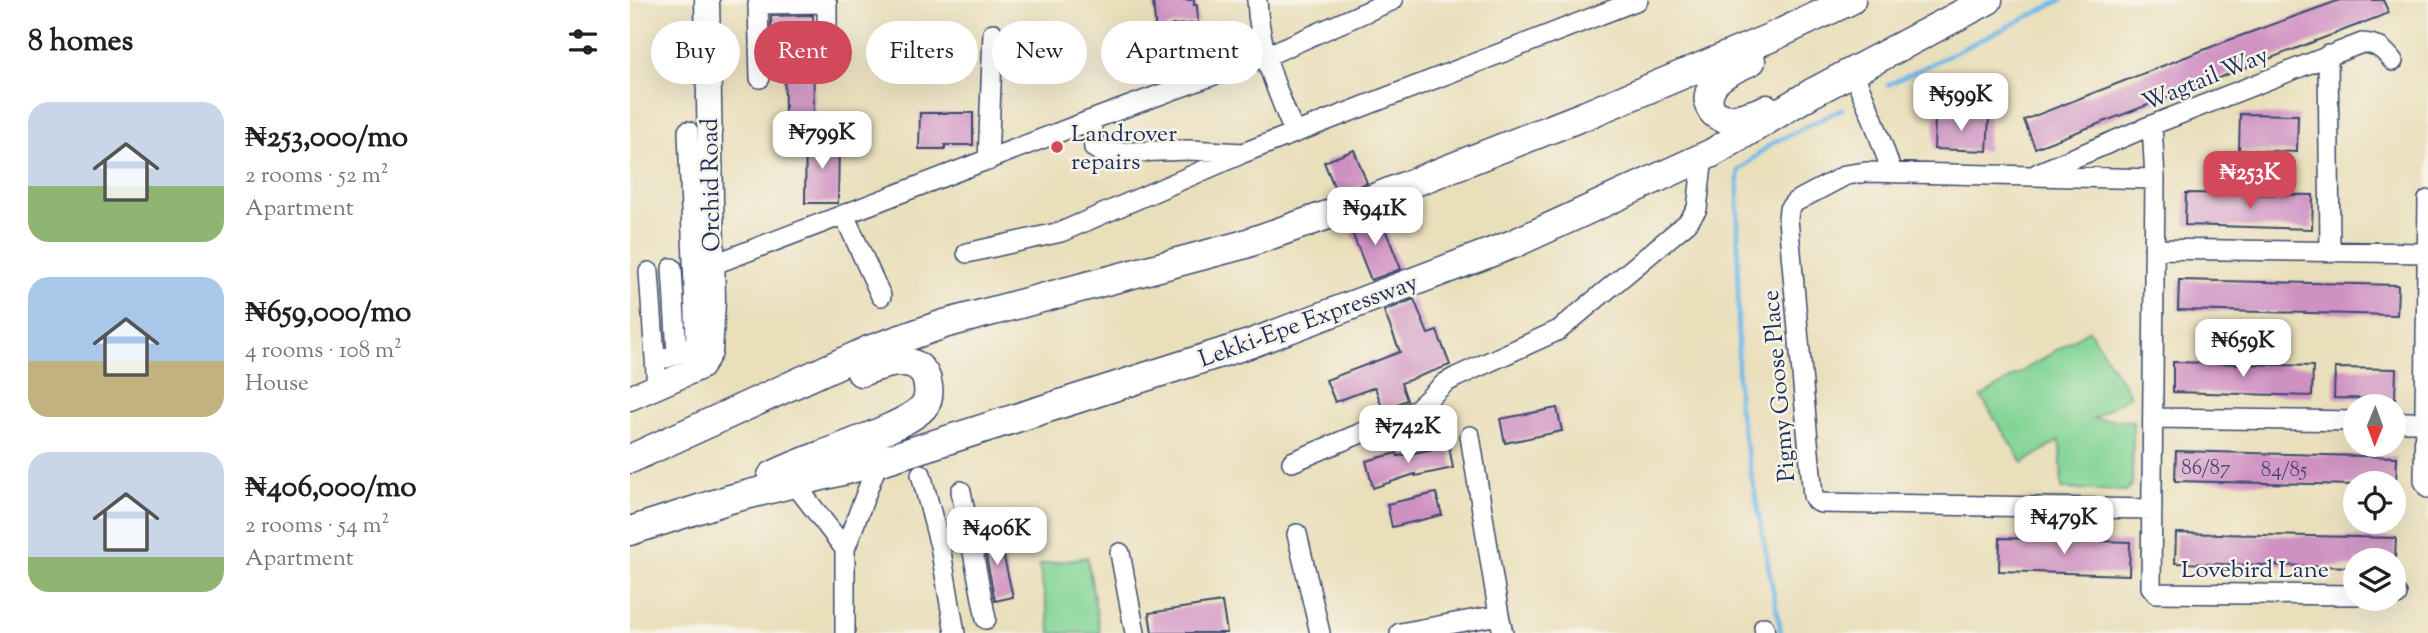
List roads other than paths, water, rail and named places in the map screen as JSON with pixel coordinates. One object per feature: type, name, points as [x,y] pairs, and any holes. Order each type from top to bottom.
[{"type":"highway","points":[[630,459],[869,350],[944,324],[1242,245],[1359,204],[1586,115],[1851,0]]},
{"type":"highway","name":"Lekki-Epe Expressway","points":[[630,531],[730,499],[878,462],[1252,343],[1513,244],[1703,156],[1812,93],[1988,0]]},
{"type":"highway","points":[[1812,93],[1736,118],[1723,118],[1709,106],[1714,84],[1727,74],[1796,38],[1816,16]]},
{"type":"highway","points":[[729,414],[894,361],[907,362],[919,369],[927,379],[929,392],[926,404],[908,419],[789,467],[730,499]]},
{"type":"main road","name":"Orchid Road","points":[[657,375],[701,366],[710,352],[712,265],[707,0]]},
{"type":"main road","points":[[630,398],[657,375]]},
{"type":"street","points":[[1257,0],[1258,21]]},
{"type":"street","points":[[1263,53],[1393,0]]},
{"type":"street","points":[[967,253],[1061,232],[1294,132],[1638,0]]},
{"type":"street","points":[[758,21],[758,4],[827,3],[827,21]]},
{"type":"street","name":"Wagtail Way","points":[[2032,175],[2362,43],[2383,48],[2393,61]]},
{"type":"street","points":[[2328,55],[2330,251]]},
{"type":"street","points":[[988,161],[992,59]]},
{"type":"street","points":[[1263,63],[1269,71],[1294,132]]},
{"type":"street","points":[[1853,72],[1892,172],[2155,179]]},
{"type":"street","points":[[1177,84],[1178,89]]},
{"type":"street","points":[[712,265],[1190,84]]},
{"type":"street","points":[[1091,120],[1094,148],[1103,153],[1190,150],[1243,153]]},
{"type":"street","points":[[2152,125],[2155,179],[2152,509]]},
{"type":"street","points":[[657,375],[677,354],[691,349],[696,339],[688,131]]},
{"type":"street","points":[[1292,461],[1416,410],[1445,383],[1559,330],[1687,223],[1697,209],[1703,156]]},
{"type":"street","name":"Pigmy Goose Place","points":[[1892,172],[1846,175],[1795,202],[1789,209],[1813,496],[1816,501],[2152,509]]},
{"type":"street","points":[[2426,484],[2424,422],[2427,205]]},
{"type":"street","points":[[844,215],[881,296]]},
{"type":"street","points":[[2154,249],[2426,253]]},
{"type":"street","points":[[672,268],[677,354]]},
{"type":"street","points":[[649,272],[657,375]]},
{"type":"street","points":[[2153,418],[2343,421]]},
{"type":"street","points":[[2406,422],[2424,422]]},
{"type":"street","points":[[1400,633],[1501,624],[1470,436]]},
{"type":"street","points":[[845,633],[845,549],[878,462]]},
{"type":"street","points":[[921,474],[940,546],[955,633]]},
{"type":"street","points":[[794,484],[845,549]]},
{"type":"street","points":[[961,491],[986,619]]},
{"type":"street","name":"Lovebird Lane","points":[[2152,509],[2151,587],[2156,593],[2343,594]]},
{"type":"street","points":[[1297,534],[1320,633]]},
{"type":"street","points":[[940,546],[970,538]]},
{"type":"street","points":[[1120,553],[1135,633]]},
{"type":"waterway","points":[[1888,85],[2062,0]]},
{"type":"waterway","points":[[1781,633],[1738,403],[1738,171],[1771,144],[1842,109]]},
{"type":"place","name":"Landrover repairs","points":[[1057,147]]}]
